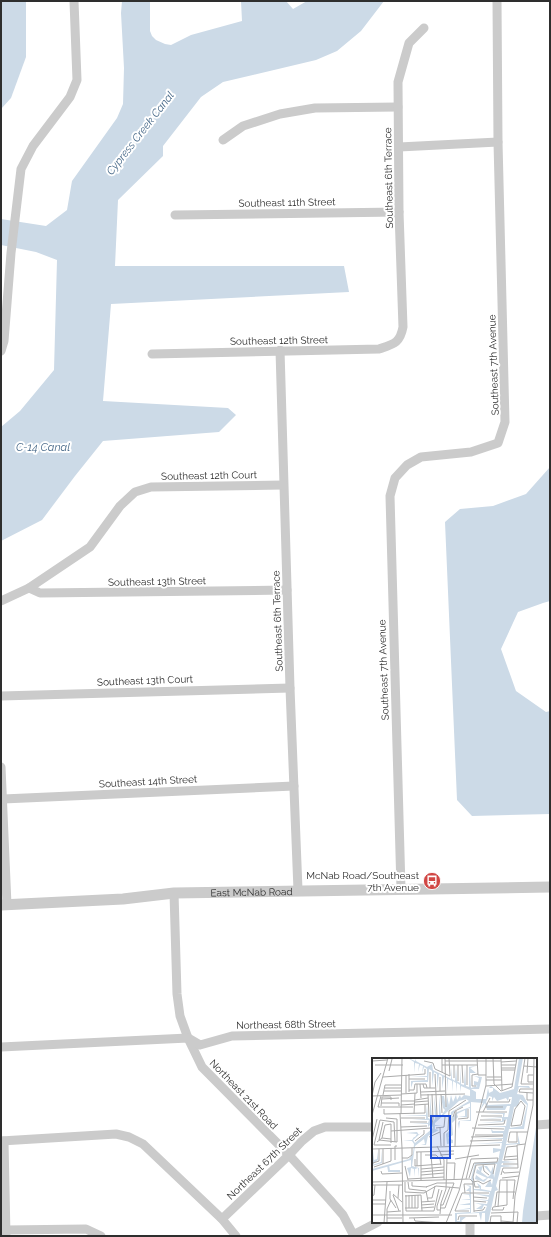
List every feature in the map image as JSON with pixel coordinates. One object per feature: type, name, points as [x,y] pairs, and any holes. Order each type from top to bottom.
[{"type":"street","points":[[1,351],[4,342],[11,253],[21,169],[34,146],[70,97],[76,80],[74,1]]},
{"type":"street","name":"Southeast 7th Avenue","points":[[400,889],[390,496],[395,478],[407,465],[421,457],[471,452],[498,443],[505,422],[498,142],[497,1]]},
{"type":"street","name":"Southeast 6th Terrace","points":[[402,335],[398,82],[409,43],[424,28]]},
{"type":"street","points":[[223,140],[243,126],[280,114],[315,108],[398,107]]},
{"type":"street","points":[[399,147],[498,142]]},
{"type":"street","name":"Southeast 11th Street","points":[[175,215],[399,212]]},
{"type":"street","name":"Southeast 12th Street","points":[[152,354],[379,349],[395,344],[402,335]]},
{"type":"street","name":"Southeast 6th Terrace","points":[[280,350],[283,485],[298,890]]},
{"type":"street","name":"Southeast 12th Court","points":[[30,588],[90,547],[120,506],[135,492],[151,487],[283,485]]},
{"type":"street","points":[[1,601],[30,588]]},
{"type":"street","name":"Southeast 13th Street","points":[[30,588],[40,593],[287,590]]},
{"type":"street","name":"Southeast 13th Court","points":[[1,696],[290,688]]},
{"type":"street","points":[[1,767],[4,905]]},
{"type":"street","name":"Southeast 14th Street","points":[[2,799],[294,786]]},
{"type":"street","name":"East McNab Road","points":[[4,905],[123,898],[174,893],[550,887]]},
{"type":"street","name":"Northeast 21st Road","points":[[174,893],[177,994],[180,1016],[188,1038],[202,1067],[289,1155],[343,1215],[354,1235]]},
{"type":"street","name":"Northeast 68th Street","points":[[1,1047],[188,1038],[200,1045],[232,1036],[550,1030]]},
{"type":"street","points":[[537,1124],[550,1124]]},
{"type":"street","name":"Northeast 67th Street","points":[[222,1219],[314,1131],[325,1127],[372,1126]]},
{"type":"street","points":[[101,1236],[86,1229],[6,1233],[3,1141],[116,1134],[129,1137],[143,1144],[222,1219],[236,1236]]},
{"type":"street","points":[[537,1216],[550,1215]]},
{"type":"street","points":[[354,1235],[376,1223]]},
{"type":"street","points":[[470,1223],[470,1236]]},
{"type":"water","points":[[1,1],[26,1],[26,57],[11,98],[1,109]]},
{"type":"water","name":"C-14 Canal","points":[[122,1],[150,1],[150,31],[152,36],[156,40],[171,45],[191,35],[242,21],[241,1],[286,1],[293,9],[307,1],[384,1],[361,31],[337,51],[316,60],[223,82],[201,97],[163,146],[163,156],[118,200],[115,266],[344,266],[349,292],[111,304],[103,401],[228,408],[236,415],[219,432],[103,441],[42,520],[1,541],[1,427],[20,411],[54,370],[57,260],[36,252],[1,245],[1,219],[46,226],[67,210],[72,181],[117,118],[123,104],[124,68],[121,13]]},
{"type":"water","points":[[550,467],[550,601],[518,612],[501,649],[516,691],[546,712],[550,711],[550,814],[472,816],[457,800],[445,522],[460,509],[493,506],[526,494]]},
{"type":"place","name":"McNab Road/Southeast 7th Avenue","points":[[432,881]]},
{"type":"water label","name":"Cypress Creek Canal","points":[[140,133]]}]
